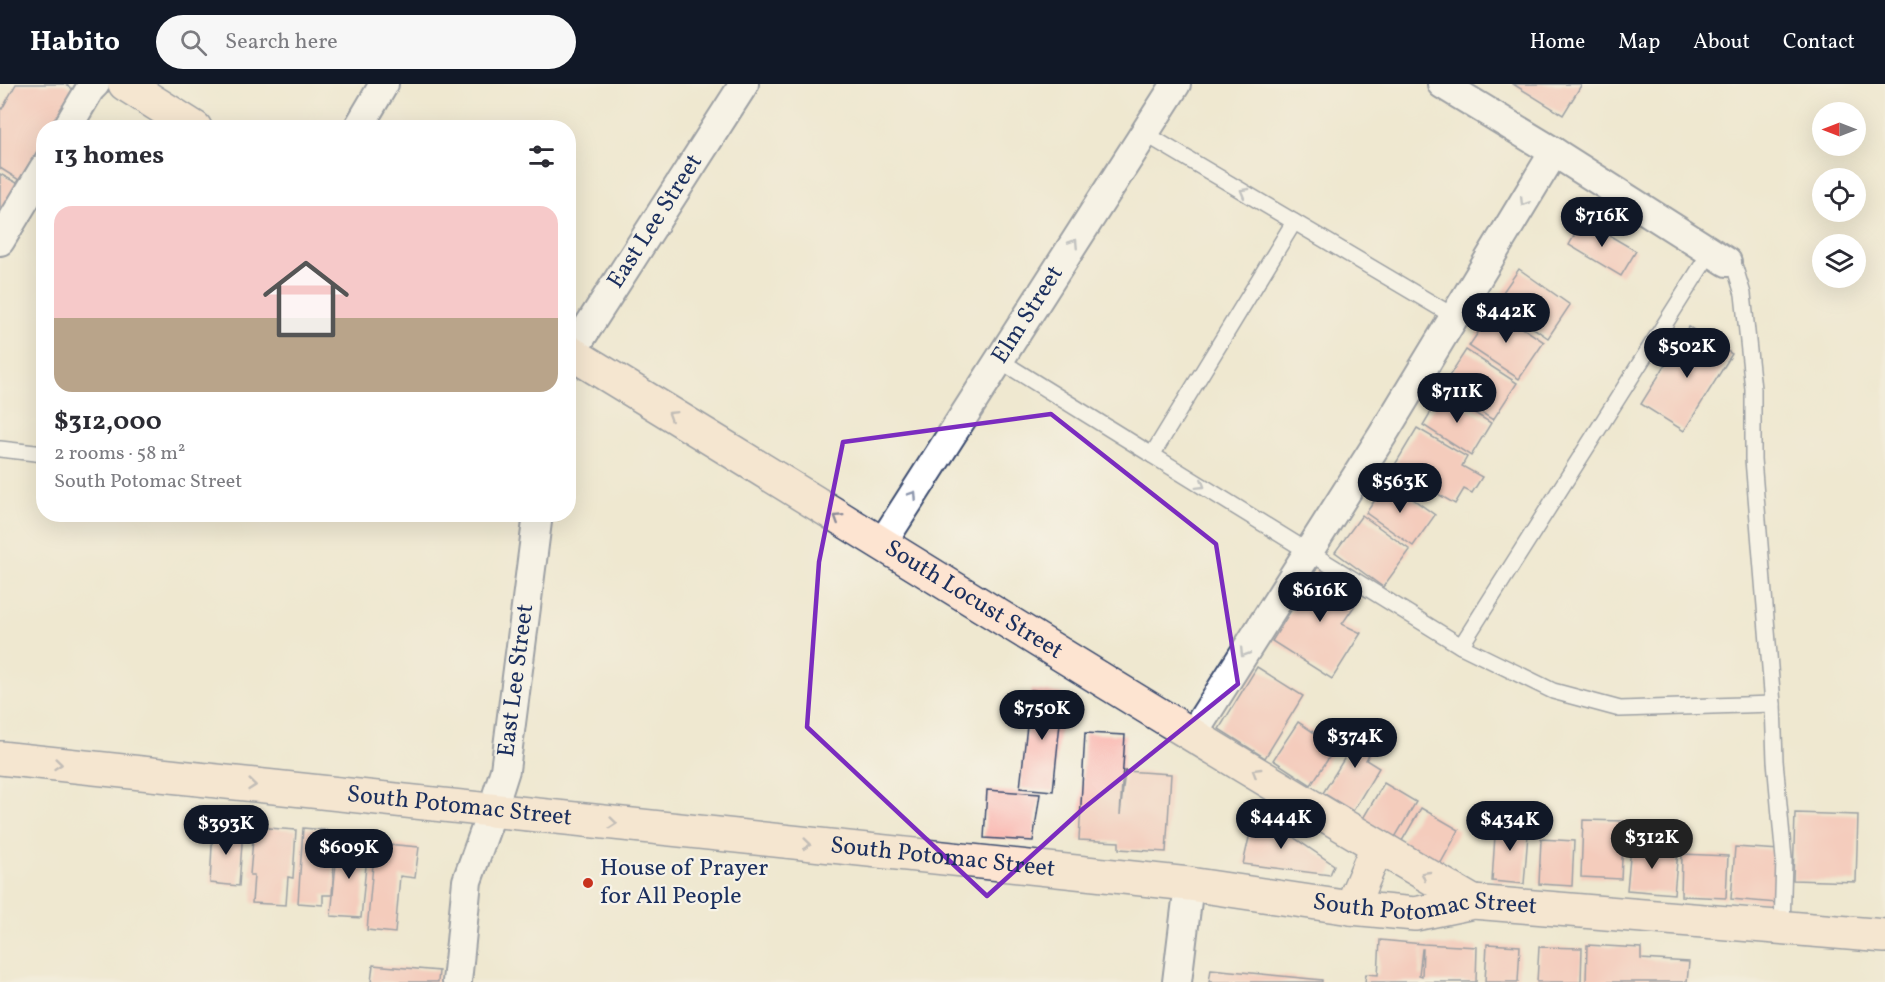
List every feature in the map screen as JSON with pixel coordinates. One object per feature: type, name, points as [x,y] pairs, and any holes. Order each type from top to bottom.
[{"type":"main road","points":[[125,84],[182,120]]},
{"type":"main road","name":"South Locust Street","points":[[576,358],[1377,847],[1473,902]]},
{"type":"main road","name":"South Potomac Street","points":[[0,758],[1189,884],[1351,908],[1415,914],[1473,902],[1885,936]]},
{"type":"main road","points":[[1351,908],[1377,847]]},
{"type":"street","points":[[72,120],[95,84]]},
{"type":"street","points":[[363,120],[384,84]]},
{"type":"street","name":"East Lee Street","points":[[576,343],[744,84]]},
{"type":"street","name":"Elm Street","points":[[881,544],[1176,84]]},
{"type":"street","points":[[1442,84],[1719,256]]},
{"type":"street","points":[[1193,734],[1382,436],[1554,152]]},
{"type":"street","points":[[0,241],[36,181]]},
{"type":"street","name":"East Lee Street","points":[[457,982],[467,881],[505,770],[537,522]]},
{"type":"street","points":[[1177,982],[1189,884]]},
{"type":"lane","points":[[1144,133],[1455,317]]},
{"type":"lane","points":[[1152,455],[1294,222]]},
{"type":"lane","points":[[1461,646],[1719,256],[1735,268],[1743,294],[1752,377],[1753,459],[1784,859],[1782,928]]},
{"type":"lane","points":[[999,360],[1461,646],[1553,691],[1620,709],[1773,704]]},
{"type":"lane","points":[[0,449],[36,453]]},
{"type":"highlighted area","points":[[1051,414],[1216,544],[1238,684],[1084,808],[987,896],[807,727],[819,562],[843,442]]},
{"type":"building","points":[[16,84],[65,84],[74,90],[56,120],[36,120],[36,153],[19,180],[0,168],[0,107],[2,109]]},
{"type":"building","points":[[1513,84],[1582,84],[1563,115]]},
{"type":"building","points":[[0,174],[19,184],[2,213],[0,211]]},
{"type":"building","points":[[1583,220],[1636,251],[1621,276],[1569,245]]},
{"type":"building","points":[[1519,269],[1570,305],[1548,338],[1496,302]]},
{"type":"building","points":[[1494,309],[1544,342],[1519,379],[1469,346]]},
{"type":"building","points":[[1689,327],[1732,354],[1684,431],[1641,404]]},
{"type":"building","points":[[1466,350],[1517,383],[1493,420],[1442,387]]},
{"type":"building","points":[[1442,393],[1491,423],[1471,456],[1423,425]]},
{"type":"building","points":[[1417,428],[1467,457],[1462,466],[1482,477],[1472,493],[1464,489],[1455,504],[1393,468]]},
{"type":"building","points":[[1388,481],[1435,515],[1413,546],[1366,513]]},
{"type":"building","points":[[1362,515],[1410,550],[1383,587],[1335,552]]},
{"type":"building","points":[[1321,562],[1341,576],[1337,583],[1360,598],[1342,624],[1361,633],[1332,679],[1272,641]]},
{"type":"building","points":[[1257,667],[1303,696],[1265,758],[1219,729]]},
{"type":"building","points":[[1031,690],[1063,694],[1053,791],[1020,788]]},
{"type":"building","points":[[1368,720],[1384,730],[1366,760],[1379,768],[1353,811],[1323,793]]},
{"type":"building","points":[[1298,722],[1336,747],[1311,785],[1273,760]]},
{"type":"building","points":[[1085,733],[1125,735],[1120,815],[1125,771],[1171,774],[1166,852],[1119,849],[1119,842],[1079,840]]},
{"type":"building","points":[[1384,783],[1416,802],[1394,839],[1362,820]]},
{"type":"building","points":[[987,790],[1040,794],[1033,841],[984,838]]},
{"type":"building","points":[[1421,808],[1459,830],[1438,868],[1399,846]]},
{"type":"building","points":[[1255,811],[1334,865],[1330,875],[1243,864]]},
{"type":"building","points":[[1795,813],[1858,815],[1856,882],[1793,880]]},
{"type":"building","points":[[1496,820],[1529,822],[1524,884],[1492,881]]},
{"type":"building","points":[[1583,820],[1624,821],[1621,879],[1581,877]]},
{"type":"building","points":[[213,827],[243,829],[239,886],[210,883]]},
{"type":"building","points":[[254,827],[296,830],[293,878],[288,877],[286,905],[252,903],[254,875],[250,875]]},
{"type":"building","points":[[303,828],[336,831],[332,895],[323,895],[323,905],[298,903]]},
{"type":"building","points":[[1541,839],[1574,841],[1572,886],[1539,884]]},
{"type":"building","points":[[338,842],[368,845],[361,918],[331,916]]},
{"type":"building","points":[[375,843],[419,847],[415,878],[400,876],[395,933],[367,930]]},
{"type":"building","points":[[1631,847],[1678,851],[1674,894],[1627,890]]},
{"type":"building","points":[[1735,847],[1780,850],[1777,903],[1731,899]]},
{"type":"building","points":[[1682,854],[1728,856],[1726,898],[1681,896]]},
{"type":"building","points":[[1380,940],[1477,947],[1476,982],[1365,982],[1366,974],[1378,975]],"holes":[[[1423,949],[1422,976],[1419,975]]]},
{"type":"building","points":[[1487,944],[1520,946],[1518,982],[1485,982]]},
{"type":"building","points":[[1587,945],[1641,948],[1641,959],[1689,962],[1687,982],[1586,982]]},
{"type":"building","points":[[1539,947],[1582,948],[1581,982],[1537,982]]},
{"type":"building","points":[[373,965],[439,971],[438,982],[371,982]]},
{"type":"building","points":[[1211,969],[1322,980],[1322,982],[1209,982]]},
{"type":"place","name":"House of Prayer for All People","points":[[588,883]]}]
